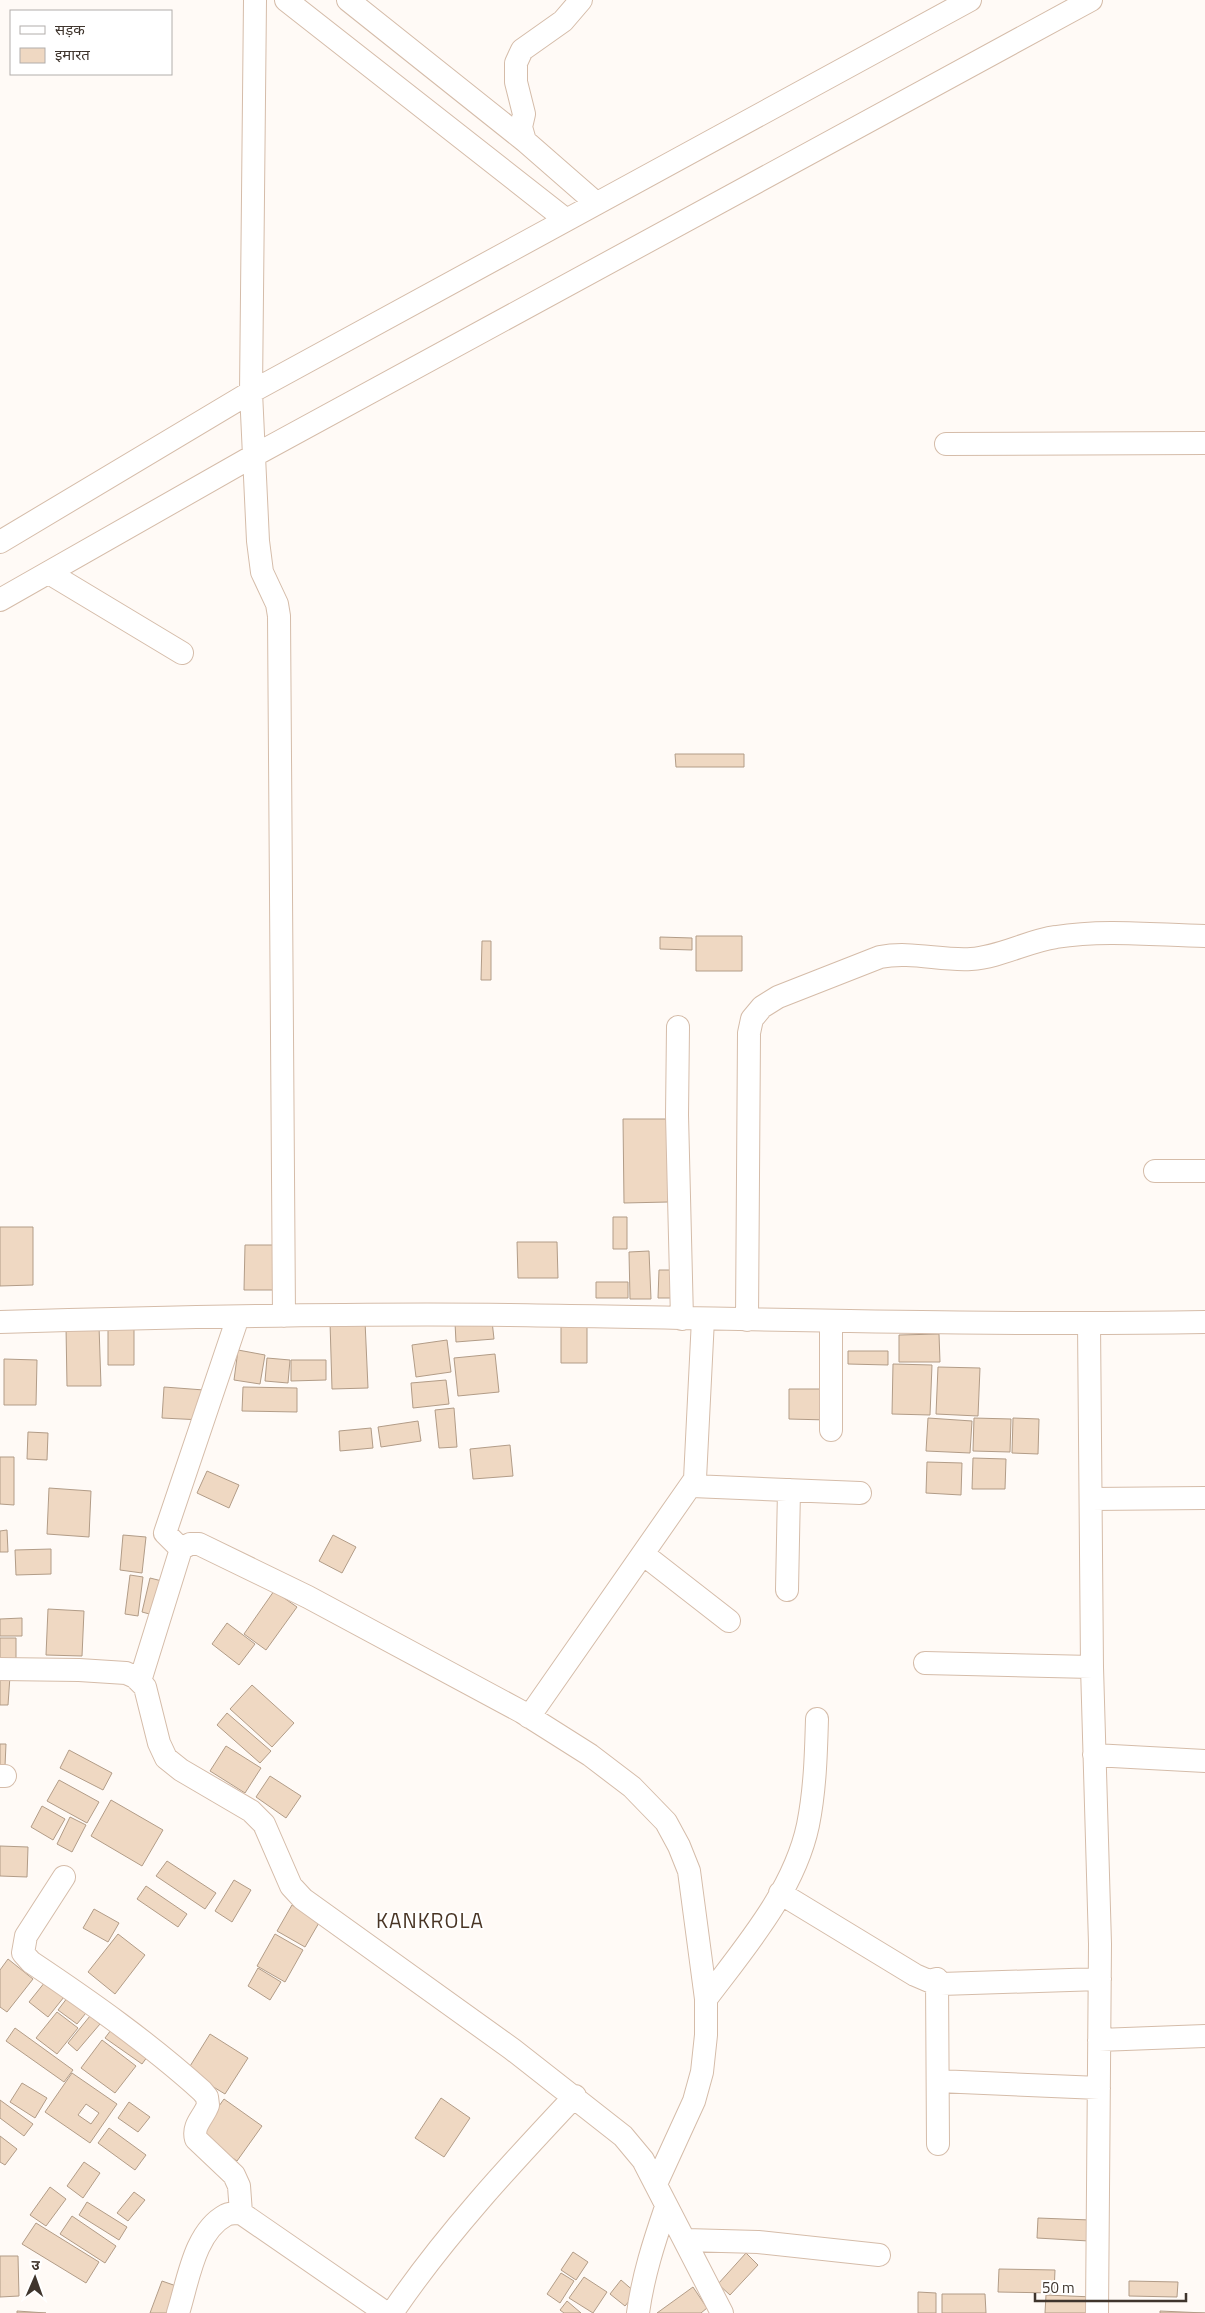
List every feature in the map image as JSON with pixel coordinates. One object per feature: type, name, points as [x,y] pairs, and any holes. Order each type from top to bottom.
[{"type":"street","points":[[255,0],[251,392],[258,541],[262,572],[277,604],[279,616],[284,1316]]},
{"type":"street","points":[[286,0],[565,219]]},
{"type":"street","points":[[524,142],[521,127],[524,114],[516,82],[516,63],[522,50],[563,22],[581,0]]},
{"type":"street","points":[[0,542],[251,392],[565,219],[970,0]]},
{"type":"street","points":[[0,600],[255,455],[1091,0]]},
{"type":"street","points":[[331,34],[353,4],[524,142],[596,203]]},
{"type":"street","points":[[946,444],[1205,443]]},
{"type":"street","points":[[49,573],[182,653]]},
{"type":"street","points":[[747,1320],[749,1033],[752,1019],[762,1006],[778,997],[880,957],[894,954],[941,959],[972,959],[992,956],[1053,938],[1077,934],[1205,936]]},
{"type":"street","points":[[529,1717],[692,1486],[695,1479],[698,1454],[692,1319],[677,1115],[678,1027]]},
{"type":"street","points":[[1155,1171],[1205,1171]]},
{"type":"street","points":[[0,1322],[238,1316],[504,1315],[1089,1324],[1205,1322]]},
{"type":"street","points":[[181,1549],[165,1533],[238,1316]]},
{"type":"street","points":[[831,1321],[831,1430]]},
{"type":"street","points":[[1089,1324],[1092,1667],[1100,1979],[1097,2313]]},
{"type":"street","points":[[692,1486],[860,1493]]},
{"type":"street","points":[[787,1590],[789,1490]]},
{"type":"street","points":[[1091,1499],[1205,1498]]},
{"type":"street","points":[[140,1682],[181,1549],[190,1544],[199,1544],[317,1602],[529,1717],[590,1755],[632,1787],[666,1822],[688,1871],[706,1999],[706,2035],[702,2072],[694,2101],[656,2184]]},
{"type":"street","points":[[643,1554],[729,1621]]},
{"type":"street","points":[[926,1663],[1092,1667]]},
{"type":"street","points":[[0,1669],[79,1670],[126,1673],[140,1682],[144,1687],[158,1743],[166,1758],[181,1770],[251,1811],[264,1824],[291,1886],[303,1899],[512,2049],[575,2096],[622,2136],[643,2160],[666,2207],[686,2240],[722,2313]]},
{"type":"street","points":[[706,1999],[750,1940],[780,1893],[799,1854],[808,1826],[815,1780],[817,1719]]},
{"type":"street","points":[[1094,1755],[1205,1761]]},
{"type":"street","points":[[64,1877],[26,1936],[23,1954],[31,1962],[104,2011],[154,2049],[207,2097],[208,2105],[194,2133],[196,2139],[234,2176],[239,2186],[242,2212]]},
{"type":"street","points":[[780,1893],[915,1975],[929,1981],[937,1979]]},
{"type":"street","points":[[937,1979],[941,1984],[1100,1979]]},
{"type":"street","points":[[937,1979],[938,2144]]},
{"type":"street","points":[[1100,2040],[1205,2036]]},
{"type":"street","points":[[938,2081],[1099,2088]]},
{"type":"street","points":[[392,2313],[422,2270],[494,2184],[575,2096]]},
{"type":"street","points":[[638,2313],[649,2258],[666,2207]]},
{"type":"street","points":[[178,2313],[200,2244],[210,2228],[227,2215],[242,2212],[386,2313]]},
{"type":"street","points":[[686,2240],[758,2242],[879,2255]]},
{"type":"building","points":[[675,754],[744,754],[744,767],[676,767]]},
{"type":"building","points":[[696,936],[742,936],[742,971],[696,971]]},
{"type":"building","points":[[660,937],[692,938],[692,950],[660,949]]},
{"type":"building","points":[[482,941],[491,941],[491,980],[481,980]]},
{"type":"building","points":[[623,1119],[667,1119],[668,1202],[624,1203]]},
{"type":"building","points":[[613,1217],[627,1217],[627,1249],[613,1249]]},
{"type":"building","points":[[0,1227],[33,1227],[33,1285],[0,1286]]},
{"type":"building","points":[[517,1242],[557,1242],[558,1278],[518,1278]]},
{"type":"building","points":[[245,1245],[278,1245],[277,1290],[244,1290]]},
{"type":"building","points":[[649,1251],[651,1299],[630,1299],[629,1252]]},
{"type":"building","points":[[659,1270],[679,1270],[678,1298],[658,1298]]},
{"type":"building","points":[[596,1282],[628,1282],[628,1298],[596,1298]]},
{"type":"building","points":[[561,1320],[587,1320],[587,1363],[561,1363]]},
{"type":"building","points":[[365,1321],[368,1388],[332,1389],[330,1322]]},
{"type":"building","points":[[492,1321],[494,1339],[456,1342],[455,1323]]},
{"type":"building","points":[[108,1325],[134,1325],[134,1365],[108,1365]]},
{"type":"building","points":[[99,1326],[101,1386],[67,1386],[66,1327]]},
{"type":"building","points":[[939,1334],[940,1362],[899,1362],[899,1335]]},
{"type":"building","points":[[447,1340],[451,1372],[416,1377],[412,1345]]},
{"type":"building","points":[[238,1350],[265,1355],[260,1384],[234,1380]]},
{"type":"building","points":[[848,1351],[888,1351],[888,1365],[848,1364]]},
{"type":"building","points":[[495,1354],[499,1392],[458,1396],[454,1358]]},
{"type":"building","points":[[267,1358],[290,1360],[288,1383],[265,1381]]},
{"type":"building","points":[[4,1359],[37,1360],[36,1405],[4,1405]]},
{"type":"building","points":[[291,1360],[326,1360],[326,1380],[291,1381]]},
{"type":"building","points":[[893,1364],[932,1365],[930,1415],[892,1414]]},
{"type":"building","points":[[938,1367],[980,1368],[978,1416],[936,1414]]},
{"type":"building","points":[[446,1380],[449,1404],[413,1408],[411,1383]]},
{"type":"building","points":[[164,1387],[204,1390],[202,1420],[162,1418]]},
{"type":"building","points":[[243,1387],[297,1388],[297,1412],[242,1411]]},
{"type":"building","points":[[789,1389],[827,1389],[827,1420],[789,1419]]},
{"type":"building","points":[[454,1408],[457,1447],[439,1448],[435,1410]]},
{"type":"building","points":[[928,1418],[972,1421],[970,1453],[926,1451]]},
{"type":"building","points":[[974,1418],[1011,1419],[1010,1452],[973,1451]]},
{"type":"building","points":[[1013,1418],[1039,1419],[1038,1454],[1012,1453]]},
{"type":"building","points":[[418,1421],[421,1441],[381,1447],[378,1427]]},
{"type":"building","points":[[371,1428],[373,1448],[340,1451],[339,1431]]},
{"type":"building","points":[[28,1432],[48,1433],[47,1460],[27,1459]]},
{"type":"building","points":[[510,1445],[513,1476],[473,1479],[470,1449]]},
{"type":"building","points":[[0,1457],[14,1457],[14,1505],[0,1504]]},
{"type":"building","points":[[973,1458],[1006,1459],[1005,1489],[972,1489]]},
{"type":"building","points":[[927,1462],[962,1463],[961,1495],[926,1493]]},
{"type":"building","points":[[207,1471],[239,1485],[229,1508],[197,1493]]},
{"type":"building","points":[[49,1488],[91,1491],[89,1537],[47,1534]]},
{"type":"building","points":[[7,1530],[8,1552],[0,1552],[0,1531]]},
{"type":"building","points":[[123,1535],[146,1537],[142,1573],[120,1570]]},
{"type":"building","points":[[333,1535],[356,1547],[342,1573],[319,1561]]},
{"type":"building","points":[[51,1549],[51,1574],[16,1575],[15,1550]]},
{"type":"building","points":[[130,1575],[143,1577],[138,1616],[125,1614]]},
{"type":"building","points":[[150,1578],[166,1582],[157,1616],[142,1612]]},
{"type":"building","points":[[274,1591],[297,1607],[266,1650],[244,1634]]},
{"type":"building","points":[[48,1609],[84,1611],[82,1656],[46,1655]]},
{"type":"building","points":[[22,1618],[22,1636],[0,1636],[0,1619]]},
{"type":"building","points":[[227,1623],[255,1644],[239,1665],[212,1644]]},
{"type":"building","points":[[0,1638],[16,1638],[16,1659],[0,1659]]},
{"type":"building","points":[[0,1675],[10,1676],[8,1705],[0,1705]]},
{"type":"building","points":[[252,1685],[294,1723],[272,1747],[230,1709]]},
{"type":"building","points":[[227,1713],[271,1751],[260,1763],[217,1725]]},
{"type":"building","points":[[0,1744],[6,1744],[5,1766],[0,1766]]},
{"type":"building","points":[[226,1746],[261,1768],[245,1793],[210,1771]]},
{"type":"building","points":[[69,1750],[112,1773],[103,1790],[60,1768]]},
{"type":"building","points":[[270,1776],[301,1796],[286,1818],[256,1797]]},
{"type":"building","points":[[59,1780],[99,1802],[87,1823],[47,1801]]},
{"type":"building","points":[[111,1800],[163,1830],[142,1866],[91,1836]]},
{"type":"building","points":[[42,1806],[65,1819],[53,1840],[31,1827]]},
{"type":"building","points":[[70,1817],[86,1825],[72,1852],[57,1844]]},
{"type":"building","points":[[0,1846],[28,1847],[27,1877],[0,1876]]},
{"type":"building","points":[[167,1861],[216,1893],[205,1909],[156,1876]]},
{"type":"building","points":[[234,1880],[251,1890],[232,1922],[215,1911]]},
{"type":"building","points":[[146,1886],[187,1914],[178,1927],[137,1899]]},
{"type":"building","points":[[292,1905],[320,1921],[305,1947],[277,1931]]},
{"type":"building","points":[[94,1909],[119,1923],[108,1942],[83,1928]]},
{"type":"building","points":[[118,1934],[145,1955],[115,1994],[88,1972]]},
{"type":"building","points":[[275,1934],[303,1950],[285,1982],[257,1966]]},
{"type":"building","points":[[8,1959],[33,1979],[7,2012],[0,2007],[0,1970]]},
{"type":"building","points":[[258,1968],[281,1982],[270,2000],[248,1986]]},
{"type":"building","points":[[49,1977],[68,1992],[48,2017],[29,2002]]},
{"type":"building","points":[[71,1993],[90,2008],[77,2024],[58,2010]]},
{"type":"building","points":[[57,2012],[78,2028],[57,2054],[36,2038]]},
{"type":"building","points":[[90,2016],[100,2024],[77,2051],[68,2043]]},
{"type":"building","points":[[117,2022],[153,2049],[142,2064],[105,2038]]},
{"type":"building","points":[[15,2028],[73,2070],[64,2082],[6,2041]]},
{"type":"building","points":[[210,2034],[248,2058],[225,2094],[187,2071]]},
{"type":"building","points":[[102,2040],[136,2066],[115,2093],[81,2068]]},
{"type":"building","points":[[72,2073],[117,2104],[90,2143],[45,2112]],"holes":[[[86,2104],[99,2113],[91,2124],[78,2115]]]},
{"type":"building","points":[[22,2083],[47,2098],[35,2118],[10,2102]]},
{"type":"building","points":[[441,2098],[470,2118],[444,2157],[415,2138]]},
{"type":"building","points":[[224,2099],[262,2126],[237,2161],[199,2134]]},
{"type":"building","points":[[0,2100],[33,2124],[24,2136],[0,2118]]},
{"type":"building","points":[[129,2102],[150,2117],[138,2132],[118,2118]]},
{"type":"building","points":[[109,2128],[146,2155],[135,2170],[98,2143]]},
{"type":"building","points":[[0,2136],[17,2149],[5,2165],[0,2162]]},
{"type":"building","points":[[84,2162],[100,2173],[83,2198],[67,2186]]},
{"type":"building","points":[[50,2187],[66,2199],[46,2226],[30,2215]]},
{"type":"building","points":[[134,2192],[145,2200],[128,2221],[117,2213]]},
{"type":"building","points":[[87,2202],[127,2227],[119,2240],[79,2215]]},
{"type":"building","points":[[72,2216],[116,2246],[105,2263],[60,2234]]},
{"type":"building","points":[[1038,2218],[1090,2220],[1089,2241],[1037,2238]]},
{"type":"building","points":[[36,2223],[99,2262],[86,2283],[22,2244]]},
{"type":"building","points":[[573,2252],[588,2262],[576,2280],[561,2270]]},
{"type":"building","points":[[746,2253],[758,2265],[730,2295],[718,2284]]},
{"type":"building","points":[[0,2256],[18,2256],[19,2296],[0,2297]]},
{"type":"building","points":[[999,2269],[1055,2270],[1054,2293],[998,2292]]},
{"type":"building","points":[[561,2273],[574,2281],[560,2303],[547,2294]]},
{"type":"building","points":[[584,2277],[607,2292],[593,2313],[569,2298]]},
{"type":"building","points":[[621,2280],[636,2293],[625,2306],[610,2294]]},
{"type":"building","points":[[162,2281],[182,2288],[173,2313],[150,2313]]},
{"type":"building","points":[[1129,2281],[1178,2282],[1177,2297],[1129,2296]]},
{"type":"building","points":[[693,2287],[707,2308],[701,2313],[657,2313]]},
{"type":"building","points":[[918,2292],[936,2293],[936,2313],[918,2313]]},
{"type":"building","points":[[942,2294],[985,2294],[986,2313],[942,2313]]},
{"type":"building","points":[[1046,2295],[1093,2297],[1093,2313],[1045,2313]]},
{"type":"building","points":[[567,2301],[581,2313],[564,2313],[560,2310]]},
{"type":"building","points":[[17,2311],[46,2313],[17,2313]]},
{"type":"building","points":[[1160,2311],[1205,2313],[1160,2313]]},
{"type":"district","name":"KANKROLA","points":[[430,1920]]}]
